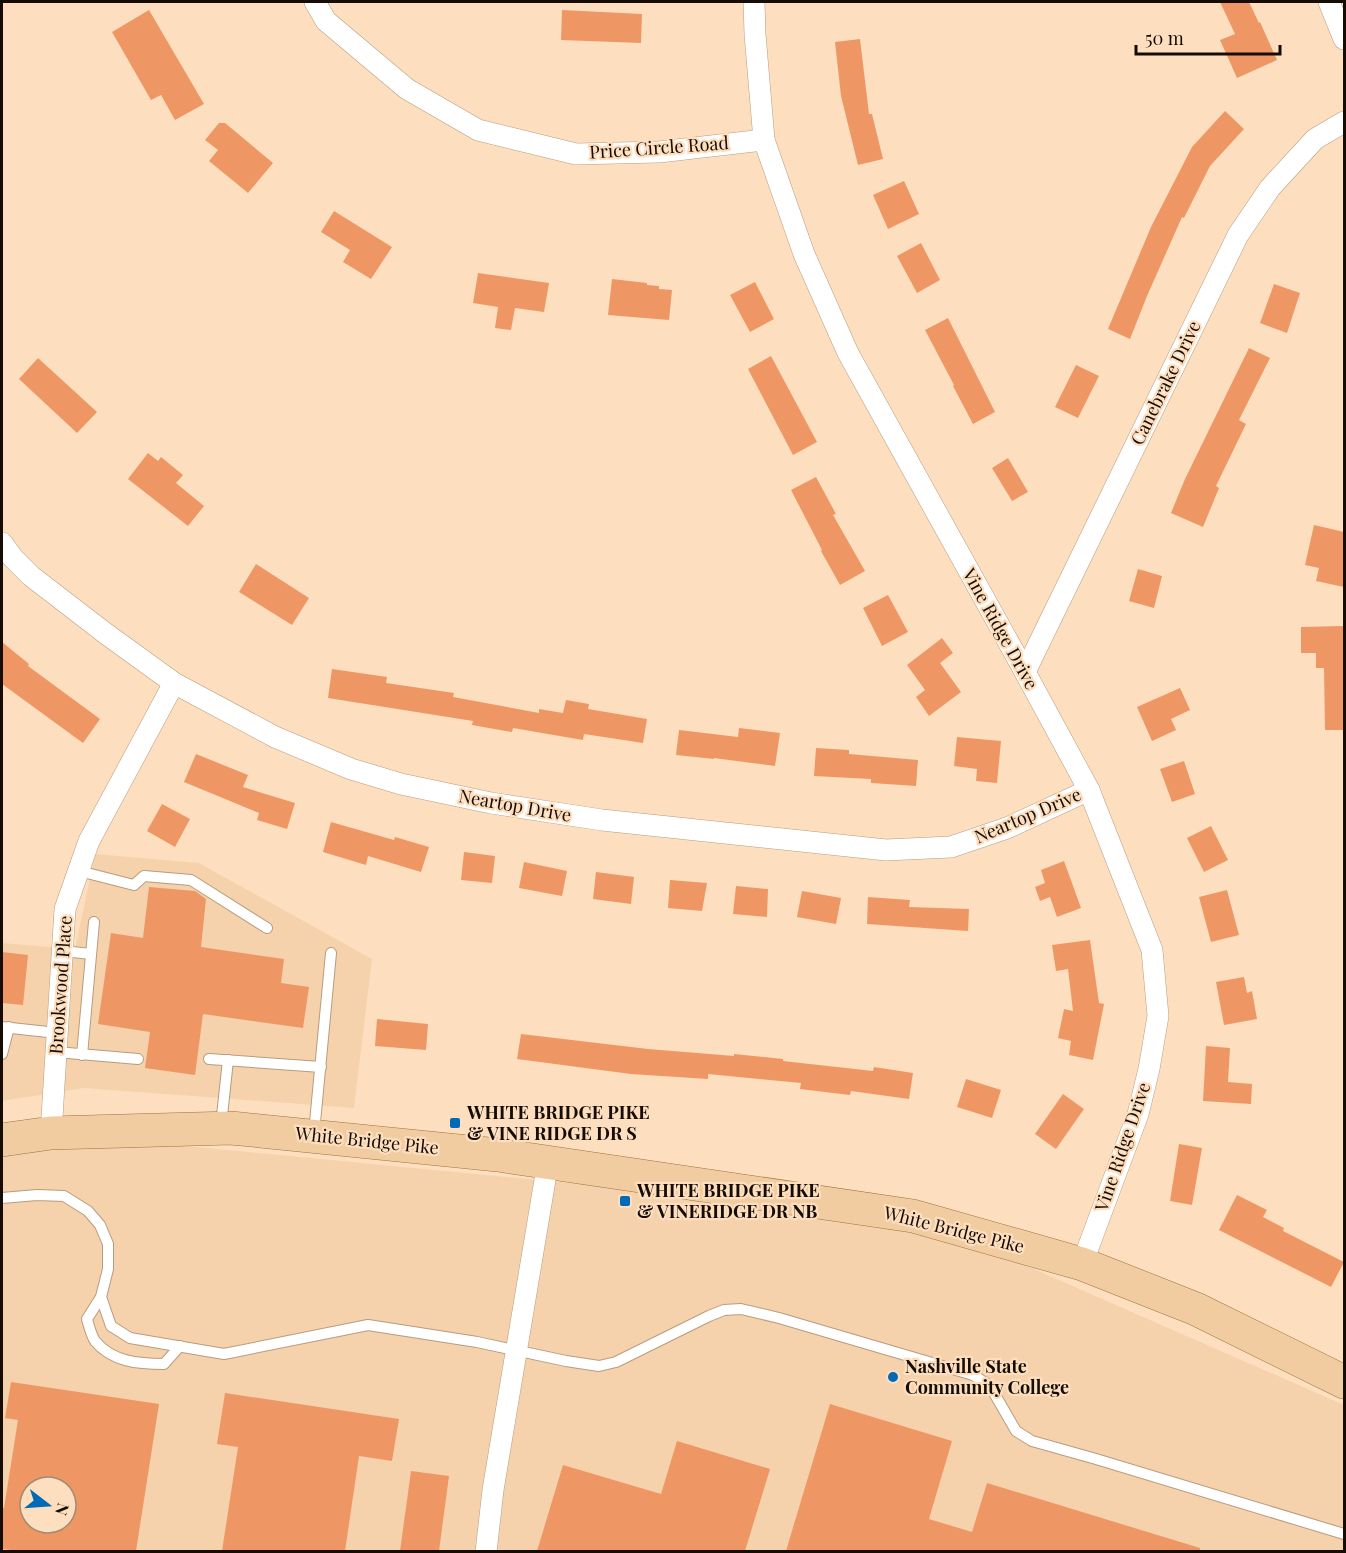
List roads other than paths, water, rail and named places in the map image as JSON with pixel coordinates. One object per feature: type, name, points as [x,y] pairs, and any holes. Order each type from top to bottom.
[{"type":"main road","name":"White Bridge Pike","points":[[2,1140],[51,1133],[231,1128],[498,1155],[913,1216],[1082,1264],[1196,1309],[1344,1382]]},
{"type":"street","name":"Price Circle Road","points":[[315,2],[326,21],[406,89],[478,130],[576,154],[659,152],[765,140]]},
{"type":"street","name":"Vine Ridge Drive","points":[[754,2],[765,140],[804,254],[848,353],[1089,790],[1152,950],[1158,1016],[1149,1069],[1138,1114],[1082,1264]]},
{"type":"street","points":[[1329,2],[1344,39]]},
{"type":"street","name":"Canebrake Drive","points":[[1025,672],[1238,235],[1270,188],[1315,139],[1344,122]]},
{"type":"street","name":"Neartop Drive","points":[[2,543],[31,576],[174,683],[275,737],[351,769],[401,784],[491,804],[602,820],[886,850],[951,847],[1007,828],[1089,790]]},
{"type":"street","name":"Brookwood Place","points":[[51,1133],[65,909],[89,841],[174,683]]},
{"type":"street","points":[[486,1551],[516,1351],[548,1162]]},
{"type":"lane","points":[[78,871],[134,885],[144,876],[191,880],[267,928]]},
{"type":"lane","points":[[82,1054],[94,922]]},
{"type":"lane","points":[[63,951],[91,954]]},
{"type":"lane","points":[[314,1136],[331,954]]},
{"type":"lane","points":[[2,1054],[5,1027],[82,1054],[138,1059]]},
{"type":"lane","points":[[209,1059],[321,1067]]},
{"type":"lane","points":[[221,1128],[228,1060]]},
{"type":"lane","points":[[2,1198],[64,1196],[88,1210],[100,1225],[108,1244],[108,1269],[101,1297],[87,1319],[94,1340],[109,1353],[128,1362],[164,1364],[180,1346]]},
{"type":"lane","points":[[101,1297],[111,1326],[130,1338],[224,1354],[368,1325],[477,1342],[599,1366],[615,1362],[724,1310],[741,1310],[779,1318],[973,1375],[990,1386],[1016,1431],[1032,1441],[1344,1534]]},
{"type":"place","name":"WHITE BRIDGE PIKE & VINE RIDGE DR S","points":[[455,1123]]},
{"type":"place","name":"WHITE BRIDGE PIKE & VINERIDGE DR NB","points":[[625,1201]]},
{"type":"place","name":"Nashville State Community College","points":[[893,1377]]}]
